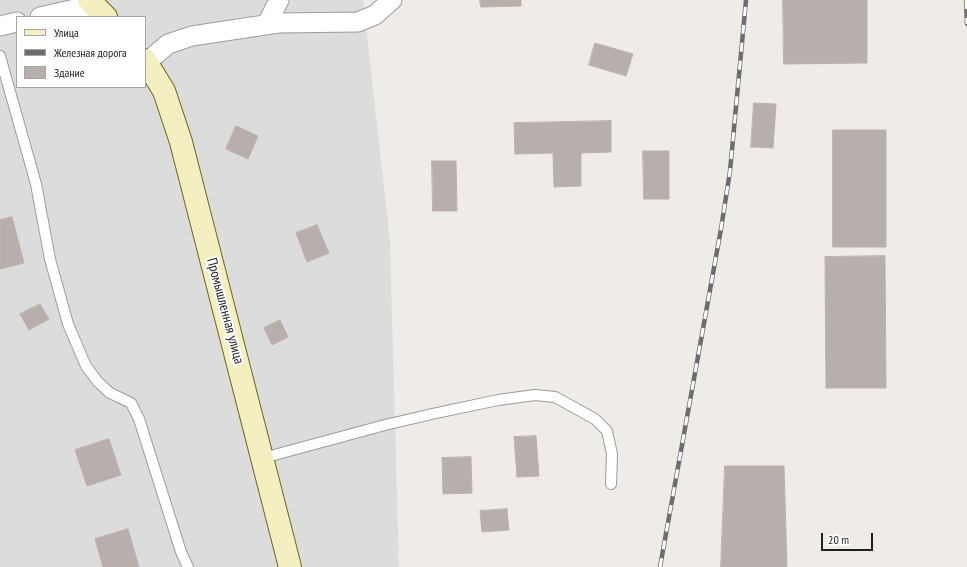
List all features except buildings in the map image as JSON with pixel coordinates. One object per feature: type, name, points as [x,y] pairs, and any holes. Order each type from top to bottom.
[{"type":"street","points":[[267,24],[279,0]]},
{"type":"street","points":[[146,61],[168,44],[186,38],[286,22],[358,22],[375,15],[392,0]]},
{"type":"street","points":[[46,16],[96,7]]},
{"type":"street","points":[[0,26],[16,22]]},
{"type":"street","name":"Промышленная улица","points":[[146,61],[164,91],[181,142],[290,567]]},
{"type":"lane","points":[[0,56],[36,184],[50,259],[68,324],[86,366],[98,382],[110,392],[131,403],[139,419],[181,552],[188,567]]},
{"type":"lane","points":[[263,458],[432,414],[498,400],[535,395],[555,397],[595,419],[608,431],[612,454],[611,484]]},
{"type":"shaded area","points":[[0,0],[363,0],[390,241],[399,567],[0,567]]},
{"type":"railway","points":[[660,567],[721,229],[730,171],[746,0]]},
{"type":"railway","points":[[966,0],[967,24]]}]
